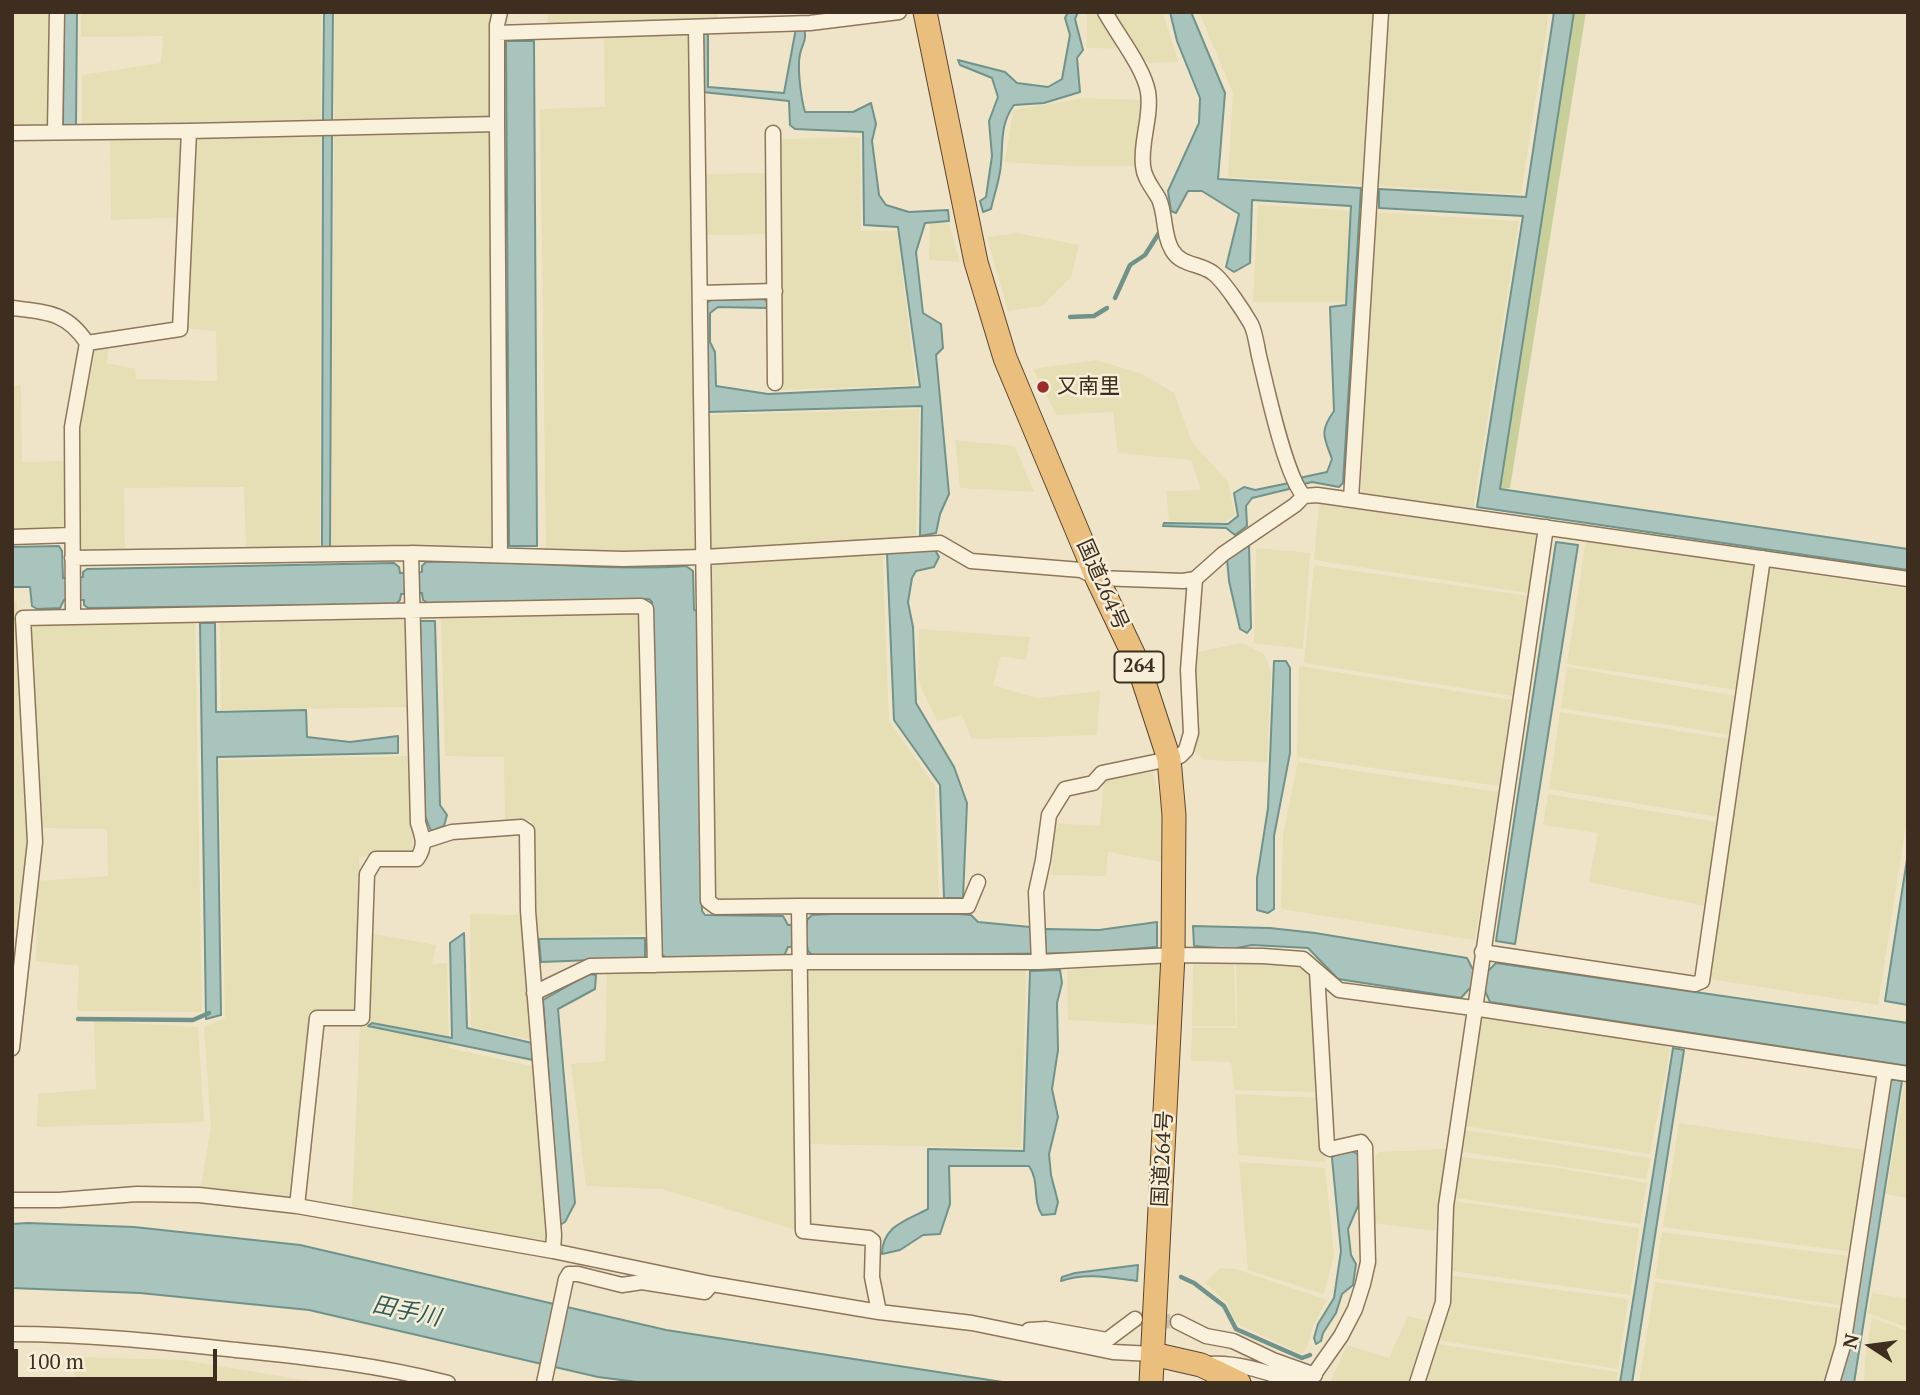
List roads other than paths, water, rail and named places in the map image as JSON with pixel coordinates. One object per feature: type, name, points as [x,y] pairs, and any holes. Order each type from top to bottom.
[{"type":"highway","name":"国道264号","points":[[925,12],[976,262],[1005,358],[1097,578],[1138,664],[1169,759],[1174,815],[1172,955],[1152,1370]]},
{"type":"highway","points":[[1152,1370],[1201,1365],[1239,1383]]},
{"type":"street","points":[[55,132],[58,12]]},
{"type":"street","points":[[500,12],[497,33],[500,555]]},
{"type":"street","points":[[497,33],[810,23],[899,12]]},
{"type":"street","points":[[1105,12],[1142,73],[1148,92],[1143,165],[1147,180],[1159,199],[1172,250],[1180,260],[1215,274],[1252,326],[1271,407],[1293,478],[1304,496]]},
{"type":"street","points":[[1351,499],[1381,12]]},
{"type":"street","points":[[696,28],[708,901],[716,907],[799,913],[968,905],[978,882]]},
{"type":"street","points":[[12,133],[497,124]]},
{"type":"street","points":[[87,343],[180,329],[189,131]]},
{"type":"street","points":[[773,134],[775,383]]},
{"type":"street","points":[[700,293],[775,291]]},
{"type":"street","points":[[12,308],[55,313],[63,317],[87,343],[72,427],[73,610]]},
{"type":"street","points":[[72,558],[411,560],[500,555],[623,559],[940,543],[971,561],[1081,570],[1097,578],[1183,581],[1195,579],[1223,554],[1304,496],[1317,495],[1908,579]]},
{"type":"street","points":[[1418,1383],[1443,1302],[1446,1206],[1473,1008],[1546,527]]},
{"type":"street","points":[[12,537],[72,536]]},
{"type":"street","points":[[1482,952],[1695,984],[1702,981],[1763,558]]},
{"type":"street","points":[[297,1206],[317,1018],[362,1018],[367,874],[376,859],[417,859],[424,841],[418,823],[411,560]]},
{"type":"street","points":[[1039,958],[1036,892],[1049,815],[1065,789],[1093,783],[1102,773],[1180,756],[1186,750],[1191,733],[1188,670],[1195,579]]},
{"type":"street","points":[[12,1048],[34,842],[23,618],[73,610],[413,604],[641,606],[646,609],[655,965]]},
{"type":"street","points":[[424,841],[452,832],[521,827],[527,831],[528,911],[554,1235],[553,1251]]},
{"type":"street","points":[[799,913],[803,1231],[869,1238],[873,1241],[872,1277],[879,1312]]},
{"type":"street","points":[[534,993],[590,966],[800,957],[1039,958],[1172,955],[1303,958],[1339,990],[1908,1074]]},
{"type":"street","points":[[1178,1322],[1206,1335],[1233,1341],[1311,1379],[1356,1309],[1368,1262],[1365,1147],[1362,1142],[1330,1149],[1327,1147],[1317,971]]},
{"type":"street","points":[[1832,1383],[1843,1346],[1885,1071]]},
{"type":"street","points":[[12,1200],[59,1200],[137,1194],[198,1195],[297,1206],[553,1251],[712,1284],[879,1312],[1020,1331],[1045,1339],[1113,1352],[1152,1370]]},
{"type":"street","points":[[544,1383],[569,1275],[578,1273],[622,1285],[642,1282],[705,1292],[712,1284]]},
{"type":"street","points":[[1020,1331],[1046,1329],[1107,1340],[1135,1320]]},
{"type":"street","points":[[12,1334],[118,1337],[266,1353],[400,1371],[448,1383]]},
{"type":"street","points":[[1201,1365],[1222,1363],[1252,1368],[1299,1383]]},
{"type":"water","points":[[64,12],[77,12],[76,125],[63,126]]},
{"type":"water","points":[[324,12],[333,12],[332,121],[323,121]]},
{"type":"water","points":[[1068,12],[1078,12],[1075,19],[1083,50],[1077,58],[1080,92],[1044,103],[1014,105],[1004,126],[1000,170],[991,209],[983,212],[980,201],[986,197],[992,156],[989,121],[998,97],[992,78],[960,65],[958,60],[1005,72],[1017,83],[1048,87],[1062,79],[1070,35],[1065,18]]},
{"type":"water","points":[[1170,12],[1191,12],[1225,93],[1218,179],[1361,188],[1343,483],[1339,487],[1312,482],[1300,485],[1299,478],[1327,472],[1332,459],[1324,435],[1326,424],[1334,411],[1330,307],[1346,305],[1351,206],[1252,200],[1250,263],[1234,272],[1226,267],[1239,214],[1202,191],[1188,191],[1176,213],[1171,211],[1168,191],[1199,123],[1200,98],[1177,41]]},
{"type":"water","points":[[1554,12],[1574,12],[1500,489],[1908,549],[1908,570],[1477,507],[1523,216],[1379,208],[1379,189],[1526,197]]},
{"type":"water","points":[[804,27],[805,39],[799,67],[805,112],[853,112],[871,103],[876,124],[872,141],[879,195],[886,205],[909,212],[948,210],[949,221],[925,223],[916,252],[923,313],[941,324],[943,348],[936,355],[949,494],[940,514],[936,533],[920,536],[922,406],[709,412],[704,305],[711,300],[765,299],[768,304],[767,308],[718,307],[710,313],[710,342],[715,352],[716,386],[768,394],[920,387],[898,227],[864,225],[863,132],[795,129],[790,125],[789,101],[702,92],[701,35],[708,33],[708,87],[784,93],[796,28]]},
{"type":"water","points":[[506,41],[534,41],[537,546],[509,546]]},
{"type":"water","points":[[323,134],[332,134],[330,547],[322,548]]},
{"type":"water","points":[[1289,483],[1289,489],[1252,498],[1246,506],[1247,526],[1235,535],[1226,528],[1163,526],[1164,523],[1228,524],[1238,516],[1234,493],[1244,487],[1255,490]]},
{"type":"water","points":[[1556,542],[1578,545],[1515,944],[1496,941]]},
{"type":"water","points":[[1249,544],[1251,628],[1247,633],[1240,629],[1227,559]]},
{"type":"water","points":[[59,546],[62,551],[63,578],[83,577],[83,572],[87,569],[394,563],[399,567],[400,573],[422,572],[422,566],[426,562],[459,561],[621,567],[686,566],[693,571],[694,610],[699,611],[702,911],[705,915],[783,916],[788,925],[807,924],[812,915],[958,914],[971,915],[978,922],[1030,927],[1035,933],[1042,933],[1045,929],[1099,930],[1157,922],[1157,947],[1083,953],[813,956],[807,946],[788,947],[784,956],[668,958],[661,955],[660,946],[652,602],[649,599],[428,603],[423,600],[422,593],[401,594],[396,604],[88,608],[84,605],[84,600],[64,600],[60,608],[37,609],[32,606],[30,587],[12,587],[12,547]]},
{"type":"water","points":[[935,550],[939,557],[934,567],[916,571],[912,578],[908,602],[913,627],[916,703],[954,767],[967,803],[963,898],[944,898],[940,785],[894,720],[887,553]]},
{"type":"water","points":[[420,621],[435,621],[440,805],[447,815],[444,826],[431,831],[425,816]]},
{"type":"water","points":[[200,623],[215,623],[216,712],[306,710],[307,737],[350,742],[398,736],[398,753],[217,757],[221,1015],[206,1019]]},
{"type":"water","points":[[1274,661],[1286,661],[1290,668],[1290,753],[1274,836],[1274,909],[1268,913],[1257,910],[1257,878],[1268,808]]},
{"type":"water","points":[[1908,853],[1908,1005],[1885,1001]]},
{"type":"water","points":[[1193,926],[1270,928],[1315,933],[1467,958],[1472,968],[1488,971],[1496,963],[1908,1023],[1908,1066],[1490,1002],[1485,991],[1469,989],[1461,998],[1338,979],[1308,948],[1252,945],[1232,949],[1194,946]]},
{"type":"water","points":[[464,933],[467,1028],[532,1043],[533,1060],[368,1026],[372,1023],[452,1038],[450,943]]},
{"type":"water","points":[[645,938],[645,958],[541,962],[539,939]]},
{"type":"water","points":[[1060,970],[1062,983],[1057,1003],[1058,1050],[1052,1089],[1058,1117],[1049,1154],[1058,1202],[1055,1214],[1042,1215],[1029,1166],[949,1166],[950,1204],[940,1234],[923,1235],[900,1250],[882,1254],[883,1244],[891,1230],[928,1209],[928,1149],[1024,1151],[1030,971]]},
{"type":"water","points":[[589,974],[596,975],[595,989],[558,1009],[575,1203],[565,1222],[560,1225],[543,1000]]},
{"type":"water","points":[[1673,1048],[1684,1050],[1632,1383],[1620,1383]]},
{"type":"water","points":[[1890,1079],[1902,1081],[1854,1383],[1839,1383]]},
{"type":"water","points":[[1352,1151],[1359,1155],[1358,1206],[1348,1229],[1351,1255],[1356,1264],[1353,1285],[1342,1294],[1336,1313],[1321,1341],[1316,1344],[1314,1338],[1318,1324],[1334,1298],[1341,1251],[1332,1158],[1336,1153]]},
{"type":"water","name":"田手川","points":[[12,1224],[134,1227],[300,1245],[666,1330],[1009,1383],[645,1383],[598,1377],[309,1310],[140,1293],[12,1288]]},
{"type":"water","points":[[1138,1265],[1137,1281],[1089,1276],[1061,1281],[1062,1277],[1075,1273]]},
{"type":"waterway","points":[[1115,298],[1130,265],[1145,255],[1159,233]]},
{"type":"waterway","points":[[1070,317],[1094,316],[1107,308]]},
{"type":"waterway","points":[[78,1019],[193,1020],[209,1013]]},
{"type":"waterway","points":[[1181,1277],[1194,1283],[1224,1306],[1236,1329],[1302,1358],[1310,1355]]},
{"type":"tunnel","points":[[1135,1319],[1178,1322]]},
{"type":"place","name":"又南里","points":[[1043,387]]}]
